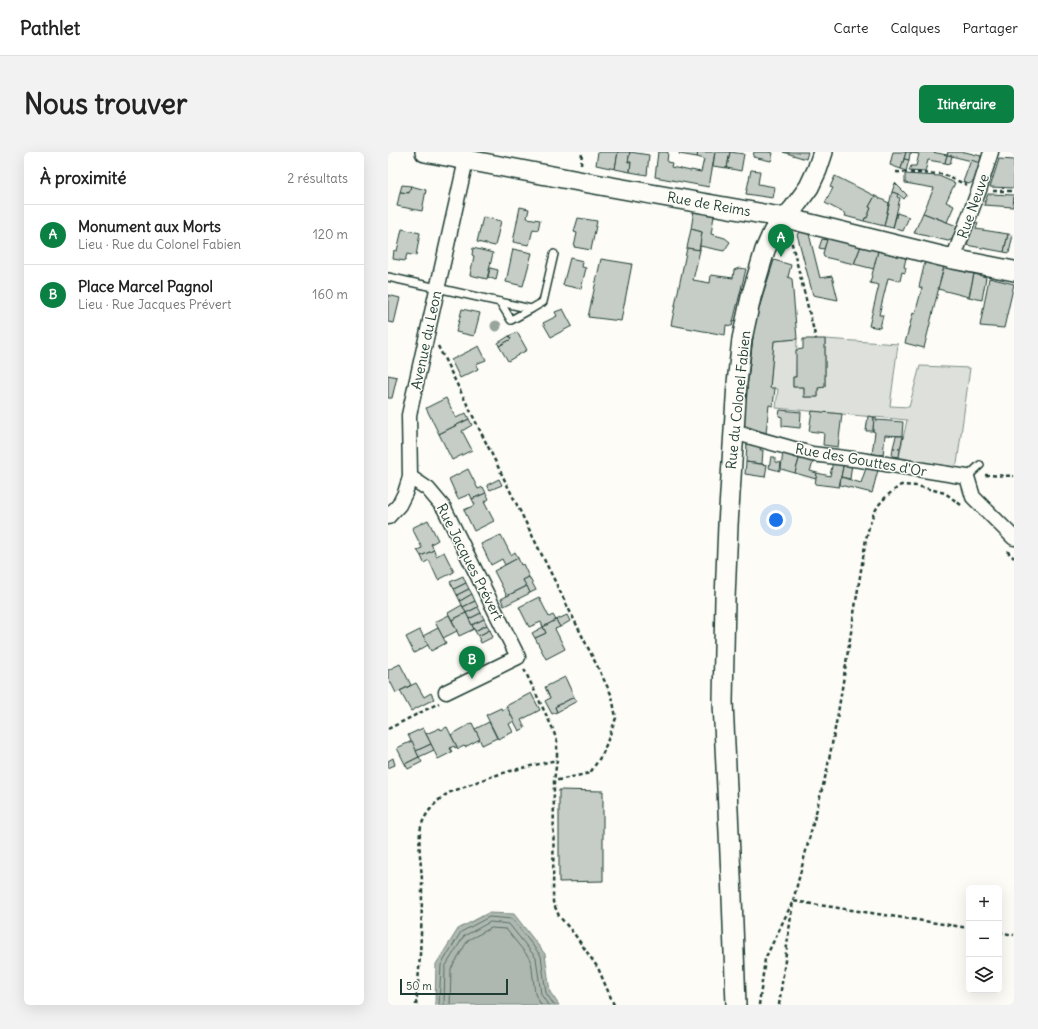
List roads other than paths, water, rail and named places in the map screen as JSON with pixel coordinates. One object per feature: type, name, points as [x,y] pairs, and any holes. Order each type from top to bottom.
[{"type":"main road","name":"Rue de Reims","points":[[424,152],[786,218],[953,259],[1014,271]]},
{"type":"main road","name":"Rue du Colonel Fabien","points":[[736,1005],[723,702],[728,525],[737,382],[742,339],[751,297],[765,250],[773,232],[786,218],[809,187],[823,152]]},
{"type":"street","name":"Rue Neuve","points":[[953,259],[979,190],[991,152]]},
{"type":"street","name":"Avenue du Leon","points":[[388,517],[399,505],[405,493],[410,476],[409,415],[466,160]]},
{"type":"street","name":"Rue des Gouttes d'Or","points":[[733,432],[812,454],[861,460],[967,478]]},
{"type":"street","name":"Rue Jacques Prévert","points":[[410,476],[428,489],[444,508],[518,657],[446,692]]},
{"type":"street","points":[[967,478],[973,497],[1009,543]]},
{"type":"lane","points":[[500,302],[511,320],[543,302],[554,254]]},
{"type":"lane","points":[[388,277],[532,309]]},
{"type":"lane","points":[[967,478],[980,465]]},
{"type":"water","points":[[488,913],[514,914],[545,954],[550,992],[559,1005],[435,1005],[436,964],[458,929]]},
{"type":"place","name":"Monument aux Morts","points":[[781,257]]},
{"type":"place","name":"Place Marcel Pagnol","points":[[472,679]]}]
